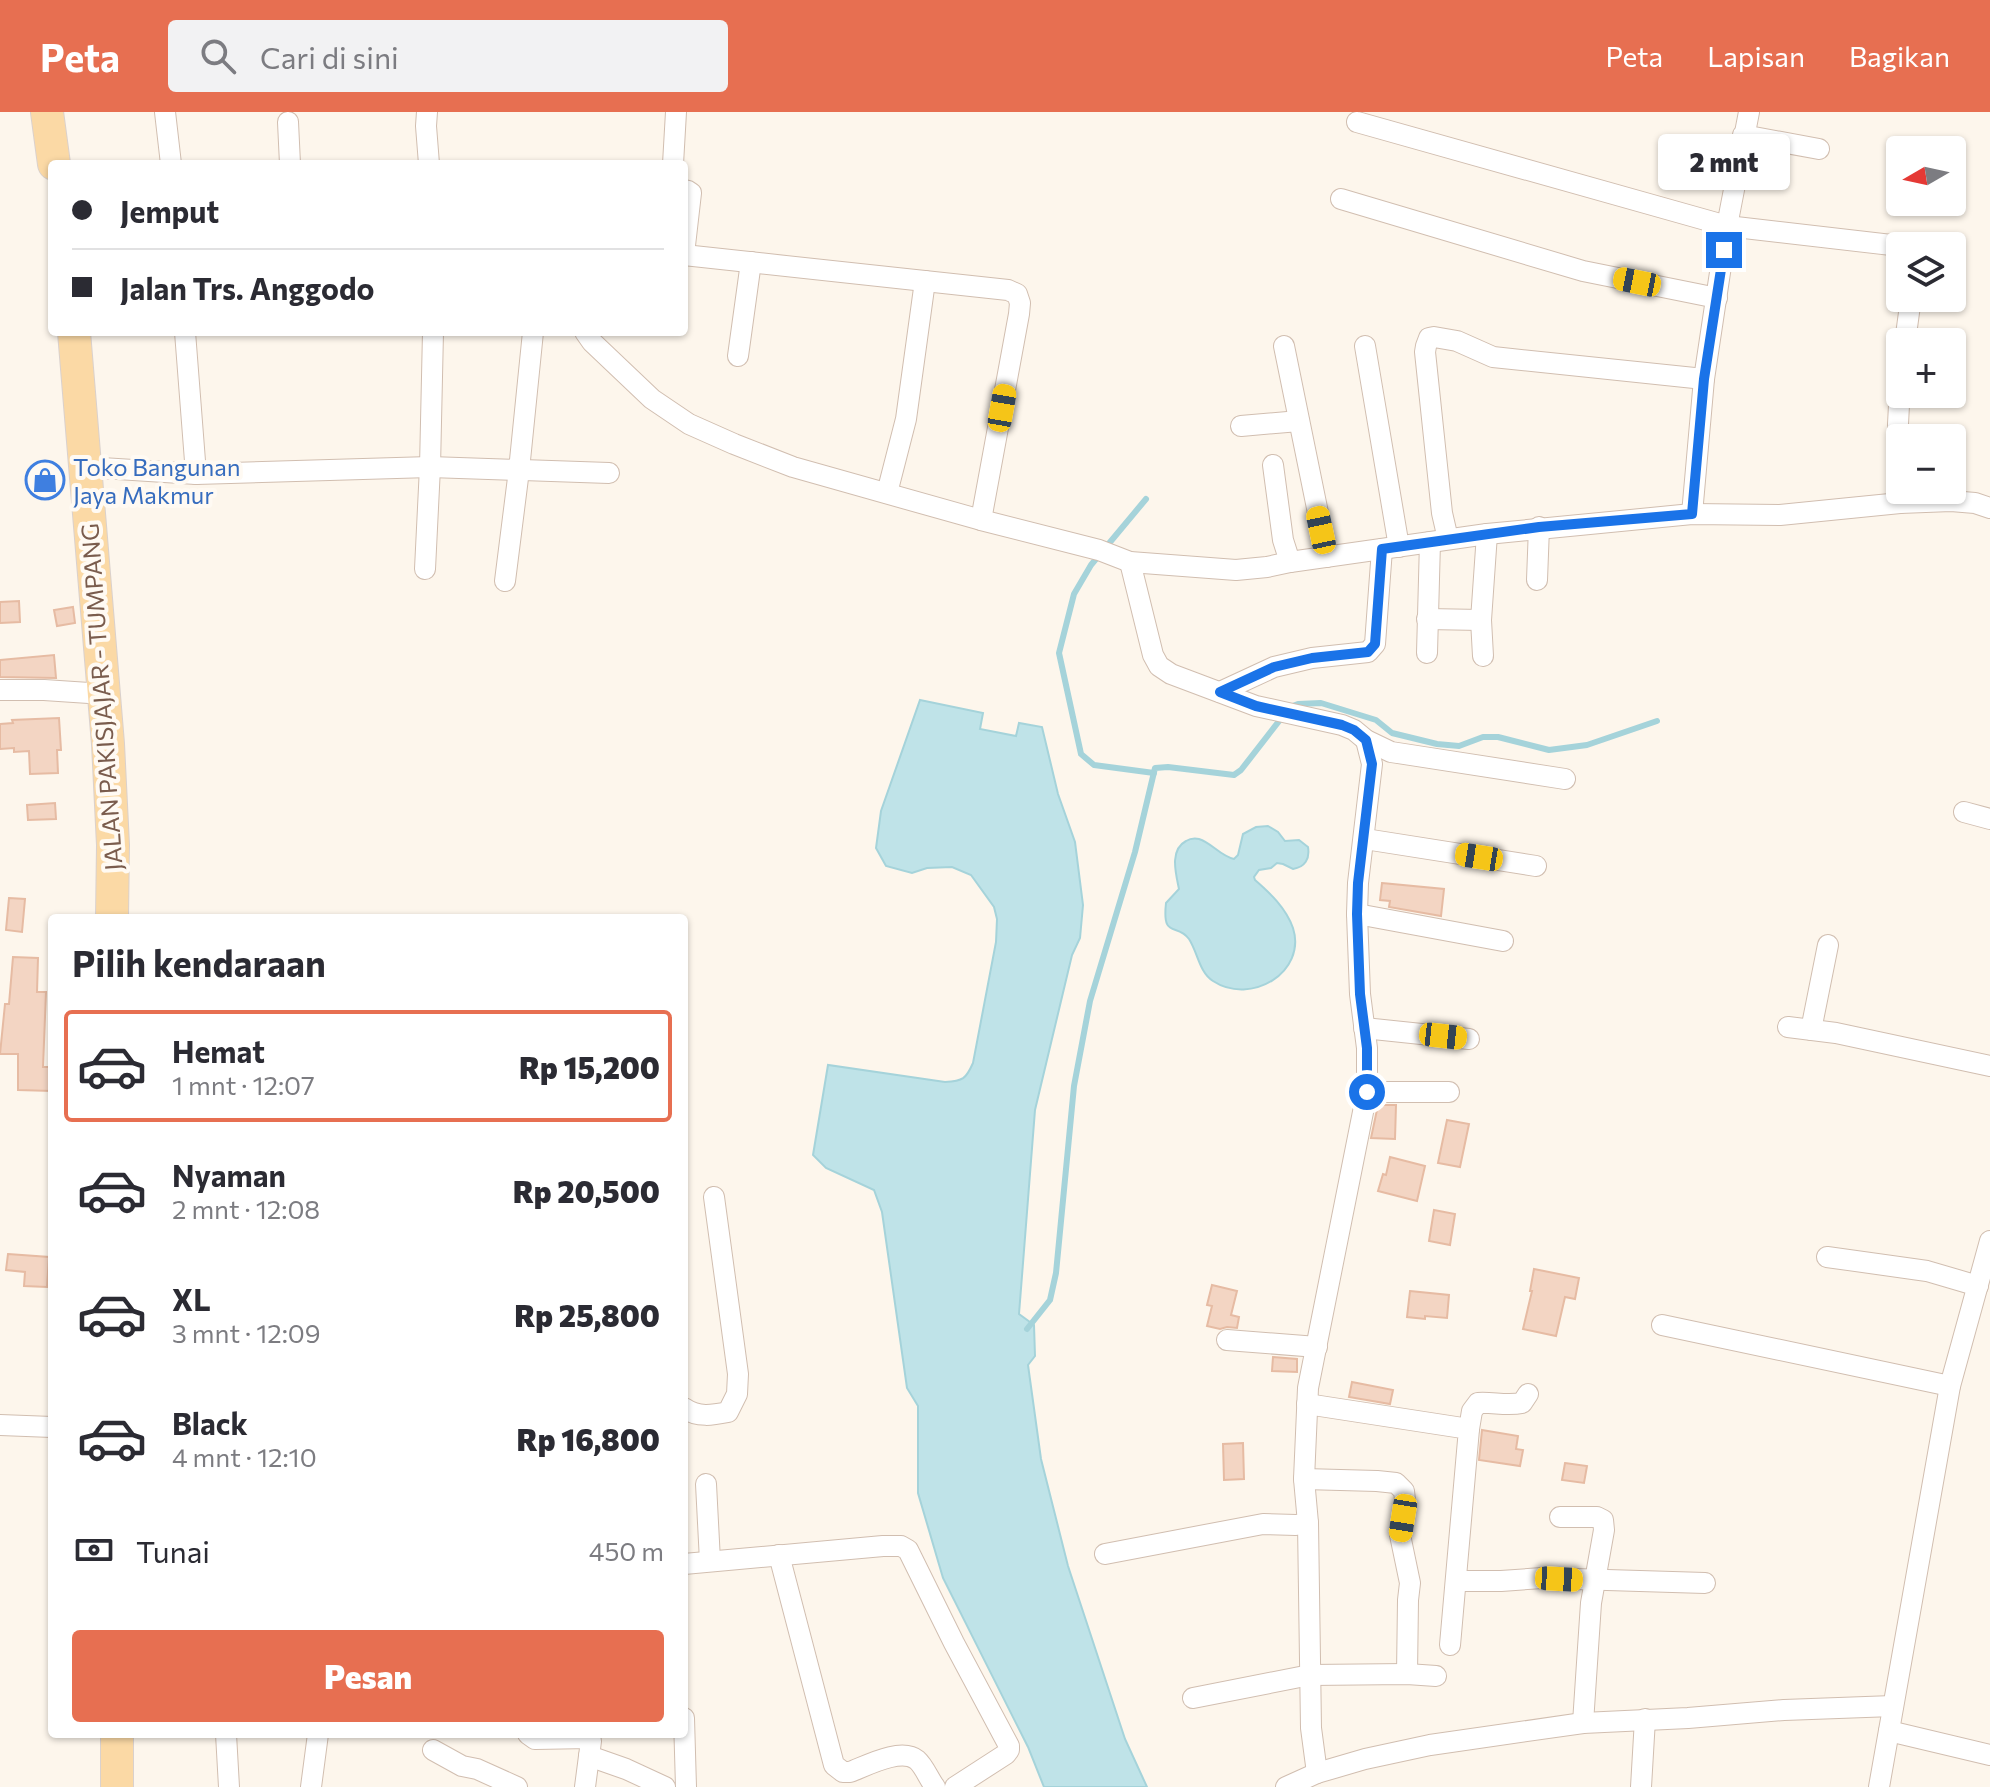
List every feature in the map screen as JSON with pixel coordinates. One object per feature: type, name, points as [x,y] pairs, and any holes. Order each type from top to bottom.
[{"type":"main road","points":[[47,112],[53,160]]},
{"type":"main road","name":"JALAN PAKISJAJAR - TUMPANG","points":[[74,336],[111,801],[112,914]]},
{"type":"main road","points":[[117,1738],[117,1787]]},
{"type":"street","points":[[165,112],[171,160]]},
{"type":"street","points":[[427,112],[429,160]]},
{"type":"street","points":[[673,160],[676,112]]},
{"type":"street","points":[[1692,514],[1704,379],[1727,226],[1749,112]]},
{"type":"street","points":[[288,122],[290,160]]},
{"type":"street","points":[[1357,122],[1727,226],[1886,244]]},
{"type":"street","points":[[1743,135],[1819,149]]},
{"type":"street","points":[[688,192],[691,193],[688,219]]},
{"type":"street","points":[[1341,199],[1583,271],[1717,298]]},
{"type":"street","points":[[688,254],[1008,290],[1017,294],[1020,303],[981,520]]},
{"type":"street","points":[[738,356],[751,262]]},
{"type":"street","points":[[887,493],[906,419],[925,281]]},
{"type":"street","points":[[185,336],[196,474]]},
{"type":"street","points":[[425,569],[433,336]]},
{"type":"street","points":[[505,581],[533,336]]},
{"type":"street","points":[[588,336],[652,399],[689,424],[734,444],[793,467],[1130,562],[1236,570],[1539,527],[1692,514],[1780,515],[1899,504]]},
{"type":"street","points":[[1427,653],[1427,619],[1442,513],[1425,352],[1429,338],[1457,341],[1493,357],[1704,379]]},
{"type":"street","points":[[1284,346],[1327,557]]},
{"type":"street","points":[[1220,692],[1274,667],[1312,658],[1368,652],[1375,644],[1390,548],[1365,346]]},
{"type":"street","points":[[1241,426],[1299,421]]},
{"type":"street","points":[[1273,465],[1283,540],[1290,562]]},
{"type":"street","points":[[86,467],[196,474],[430,467],[609,473]]},
{"type":"street","points":[[1966,502],[1990,508]]},
{"type":"street","points":[[1537,580],[1539,527]]},
{"type":"street","points":[[1483,656],[1481,620],[1487,534]]},
{"type":"street","points":[[1130,562],[1153,655],[1159,666],[1171,674],[1233,699],[1342,725],[1391,752],[1565,779]]},
{"type":"street","points":[[1427,619],[1481,620]]},
{"type":"street","points":[[0,690],[104,694]]},
{"type":"street","points":[[1317,1773],[1311,1728],[1308,1523],[1304,1479],[1307,1404],[1367,1092],[1367,1048],[1360,994],[1357,914],[1372,764],[1366,740]]},
{"type":"street","points":[[1964,812],[1990,819]]},
{"type":"street","points":[[1365,839],[1536,866]]},
{"type":"street","points":[[1357,914],[1503,941]]},
{"type":"street","points":[[1811,1030],[1828,945]]},
{"type":"street","points":[[1788,1027],[1836,1033],[1990,1066]]},
{"type":"street","points":[[1364,1028],[1469,1039]]},
{"type":"street","points":[[1367,1092],[1449,1092]]},
{"type":"street","points":[[688,1411],[709,1416],[728,1412],[737,1394],[738,1374],[714,1197]]},
{"type":"street","points":[[1879,1787],[1950,1386],[1990,1241]]},
{"type":"street","points":[[1827,1257],[1927,1271],[1978,1286]]},
{"type":"street","points":[[1662,1325],[1950,1386]]},
{"type":"street","points":[[1227,1340],[1317,1347]]},
{"type":"street","points":[[1450,1645],[1472,1411],[1478,1403],[1522,1403],[1528,1394]]},
{"type":"street","points":[[1307,1404],[1469,1429]]},
{"type":"street","points":[[0,1425],[48,1427]]},
{"type":"street","points":[[1304,1479],[1396,1483],[1404,1491],[1400,1535],[1410,1583],[1407,1674]]},
{"type":"street","points":[[706,1484],[710,1561]]},
{"type":"street","points":[[1560,1517],[1597,1517],[1603,1520],[1604,1530],[1591,1603],[1583,1723]]},
{"type":"street","points":[[1105,1554],[1263,1524],[1308,1523]]},
{"type":"street","points":[[688,1564],[894,1546],[908,1550],[1009,1746],[1006,1754],[955,1787]]},
{"type":"street","points":[[779,1555],[834,1765],[843,1772],[850,1772],[888,1757],[903,1755],[916,1759],[935,1787]]},
{"type":"street","points":[[1457,1581],[1542,1578],[1705,1583]]},
{"type":"street","points":[[1193,1698],[1310,1675],[1436,1676]]},
{"type":"street","points":[[1286,1787],[1317,1773],[1365,1759],[1430,1745],[1583,1723],[1893,1706]]},
{"type":"street","points":[[1641,1787],[1645,1719]]},
{"type":"street","points":[[1889,1731],[1990,1755]]},
{"type":"street","points":[[226,1738],[229,1787]]},
{"type":"street","points":[[311,1787],[317,1738]]},
{"type":"street","points":[[531,1738],[589,1738],[585,1787]]},
{"type":"street","points":[[685,1738],[686,1787]]},
{"type":"street","points":[[433,1750],[462,1766],[477,1769],[517,1787]]},
{"type":"street","points":[[589,1756],[665,1787]]},
{"type":"street","points":[[455,1787],[462,1766]]},
{"type":"water","points":[[920,700],[983,713],[980,729],[1016,736],[1019,723],[1042,727],[1058,794],[1075,842],[1083,905],[1080,938],[1072,955],[1035,1110],[1019,1314],[1034,1325],[1035,1356],[1028,1365],[1041,1459],[1068,1566],[1125,1739],[1147,1787],[1044,1787],[1028,1747],[943,1578],[918,1493],[918,1406],[907,1388],[882,1212],[874,1190],[826,1168],[813,1155],[828,1065],[945,1082],[963,1078],[973,1063],[996,942],[994,907],[971,875],[952,867],[927,868],[912,873],[886,866],[876,848],[881,811]]},
{"type":"water","points":[[1268,826],[1285,841],[1299,840],[1308,847],[1307,859],[1301,866],[1293,869],[1277,863],[1271,868],[1259,870],[1254,877],[1277,901],[1290,921],[1295,944],[1292,958],[1284,971],[1259,987],[1228,988],[1208,977],[1189,939],[1166,922],[1166,903],[1179,889],[1175,870],[1177,850],[1189,839],[1196,838],[1234,859],[1238,855],[1243,834],[1256,827]]},
{"type":"building","points":[[19,601],[20,622],[0,623],[0,602]]},
{"type":"building","points":[[73,607],[75,623],[57,626],[54,610]]},
{"type":"building","points":[[54,655],[56,678],[0,677],[0,660]]},
{"type":"building","points":[[59,718],[61,750],[57,750],[58,773],[30,774],[29,751],[0,749],[0,724],[13,723],[12,720]]},
{"type":"building","points":[[55,803],[56,819],[28,820],[27,805]]},
{"type":"building","points":[[1382,883],[1444,889],[1441,916],[1389,907],[1390,901],[1380,900]]},
{"type":"building","points":[[9,898],[25,899],[22,932],[6,930]]},
{"type":"building","points":[[13,957],[38,958],[37,992],[46,992],[43,1067],[48,1067],[48,1091],[18,1090],[18,1054],[0,1054],[5,1004],[9,1004]]},
{"type":"building","points":[[1378,1105],[1396,1105],[1395,1139],[1371,1138]]},
{"type":"building","points":[[1447,1120],[1469,1124],[1460,1167],[1438,1163]]},
{"type":"building","points":[[1390,1157],[1425,1166],[1417,1201],[1378,1191]]},
{"type":"building","points":[[1434,1210],[1455,1214],[1450,1245],[1429,1241]]},
{"type":"building","points":[[8,1254],[48,1257],[47,1287],[24,1286],[25,1272],[6,1270]]},
{"type":"building","points":[[1534,1269],[1579,1278],[1575,1299],[1565,1297],[1556,1336],[1523,1329]]},
{"type":"building","points":[[1212,1285],[1237,1291],[1231,1315],[1239,1317],[1237,1328],[1207,1326],[1212,1306],[1207,1305]]},
{"type":"building","points":[[1410,1291],[1449,1295],[1447,1318],[1407,1317]]},
{"type":"building","points":[[1273,1357],[1297,1359],[1297,1372],[1272,1371]]},
{"type":"building","points":[[1352,1382],[1393,1390],[1390,1404],[1349,1397]]},
{"type":"building","points":[[1482,1430],[1518,1436],[1516,1449],[1523,1450],[1520,1466],[1479,1460]]},
{"type":"building","points":[[1243,1443],[1244,1479],[1224,1480],[1223,1444]]},
{"type":"building","points":[[1565,1463],[1587,1466],[1584,1483],[1562,1480]]},
{"type":"waterway","points":[[1146,499],[1091,565],[1074,594],[1059,653],[1081,754],[1094,765],[1154,773]]},
{"type":"waterway","points":[[1290,707],[1321,703],[1376,720],[1392,733],[1437,744],[1459,746],[1483,737],[1498,737],[1549,750],[1587,745],[1657,721]]},
{"type":"waterway","points":[[1027,1329],[1050,1300],[1056,1273],[1074,1086],[1090,1001],[1135,852],[1155,768],[1234,775],[1283,716]]},
{"type":"place","name":"Toko Bangunan Jaya Makmur","points":[[45,480]]},
{"type":"route","points":[[1367,1092],[1367,1048],[1360,994],[1357,914],[1372,764],[1366,740],[1342,725],[1256,706],[1220,692],[1274,667],[1312,658],[1368,652],[1375,644],[1382,549],[1539,527],[1692,514],[1704,379],[1724,250]]}]
